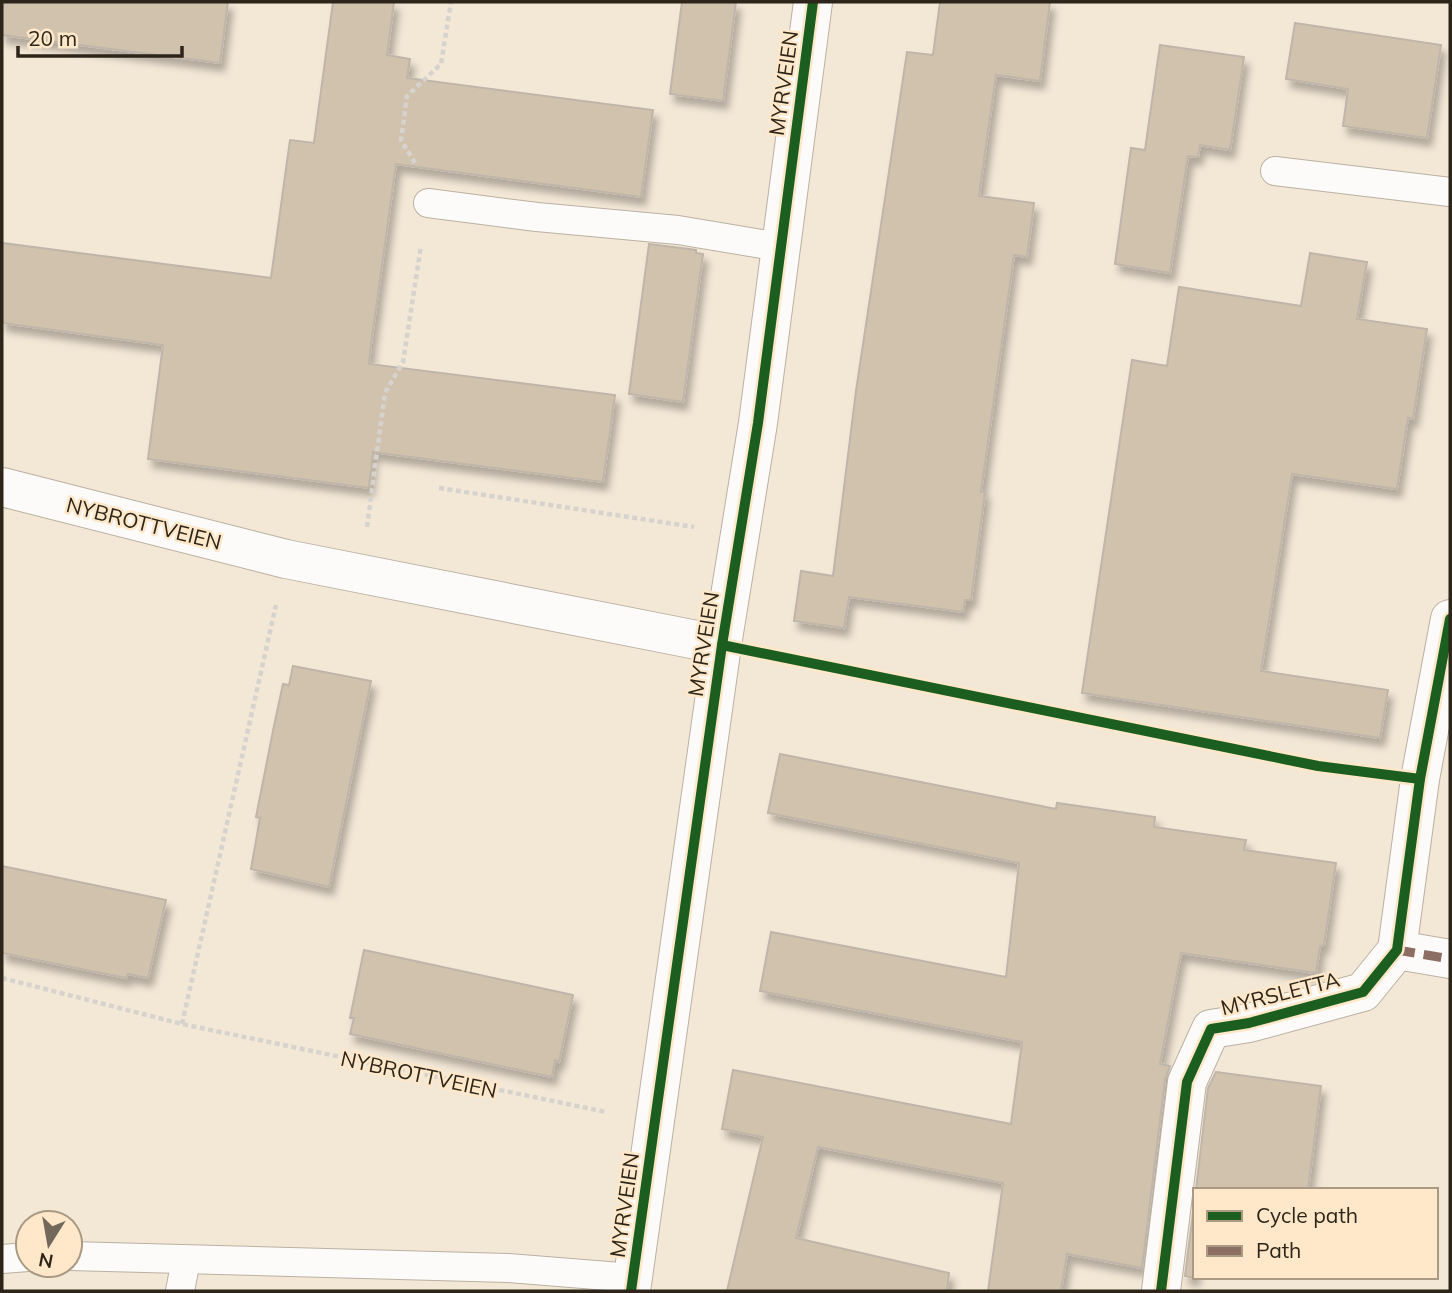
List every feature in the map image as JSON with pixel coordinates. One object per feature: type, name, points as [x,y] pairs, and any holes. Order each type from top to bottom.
[{"type":"street","name":"MYRVEIEN","points":[[632,1285],[813,2]]},
{"type":"street","name":"NYBROTTVEIEN","points":[[2,488],[286,559],[722,645]]},
{"type":"street","points":[[1450,619],[1420,779],[1397,950],[1450,959]]},
{"type":"street","name":"MYRSLETTA","points":[[1161,1291],[1187,1082],[1211,1030],[1249,1023],[1363,992],[1397,950]]},
{"type":"lane","points":[[1275,171],[1450,192]]},
{"type":"lane","points":[[428,203],[537,218],[678,230],[780,247]]},
{"type":"lane","points":[[84,1256],[508,1268],[632,1285]]},
{"type":"lane","points":[[180,1291],[186,1260]]},
{"type":"path","points":[[361,573],[385,393],[403,362],[428,203],[421,173],[401,140],[407,96],[441,64],[451,2]]},
{"type":"path","points":[[439,488],[740,534]]},
{"type":"path","points":[[182,1024],[286,559]]},
{"type":"building","points":[[2,2],[228,2],[220,63],[2,35]]},
{"type":"building","points":[[333,2],[394,2],[387,55],[410,59],[407,78],[653,110],[641,197],[396,164],[371,344],[369,364],[615,395],[603,482],[373,452],[369,488],[148,459],[163,345],[2,323],[2,243],[271,278],[290,140],[314,143]]},
{"type":"building","points":[[682,2],[736,2],[723,101],[670,94]]},
{"type":"building","points":[[940,2],[1050,2],[1040,81],[996,75],[979,196],[1034,203],[1027,257],[1014,255],[981,492],[985,492],[971,600],[965,600],[963,612],[849,597],[844,628],[794,621],[801,571],[833,576],[856,391],[907,52],[933,55]]},
{"type":"building","points":[[1295,23],[1441,45],[1427,138],[1343,126],[1348,89],[1286,79]]},
{"type":"building","points":[[1160,45],[1244,57],[1230,150],[1200,145],[1198,157],[1188,156],[1170,273],[1115,264],[1131,148],[1145,150]]},
{"type":"building","points":[[649,244],[696,250],[696,253],[703,254],[683,402],[629,394]]},
{"type":"building","points":[[1310,253],[1367,262],[1357,319],[1427,329],[1413,419],[1408,418],[1397,489],[1292,474],[1261,671],[1388,690],[1380,738],[1082,693],[1132,360],[1167,366],[1179,287],[1301,306]]},
{"type":"building","points":[[293,666],[371,681],[329,887],[251,869],[260,818],[256,817],[274,726],[283,684],[289,685]]},
{"type":"building","points":[[780,754],[1056,809],[1057,803],[1155,817],[1154,827],[1246,840],[1244,850],[1336,863],[1324,945],[1320,946],[1316,973],[1181,953],[1160,1064],[1170,1066],[1165,1079],[1142,1268],[1067,1254],[1061,1291],[988,1291],[1003,1183],[818,1147],[796,1238],[949,1273],[947,1291],[727,1291],[763,1137],[722,1129],[733,1070],[1011,1124],[1022,1042],[760,991],[771,932],[1006,977],[1019,863],[768,813]]},
{"type":"building","points":[[2,866],[166,900],[148,978],[128,974],[126,978],[2,953]]},
{"type":"building","points":[[364,950],[573,995],[559,1062],[555,1060],[552,1077],[350,1034],[354,1018],[350,1018]]},
{"type":"building","points":[[1216,1072],[1321,1086],[1308,1188],[1196,1188],[1208,1088]]},
{"type":"building","points":[[1193,1213],[1193,1278],[1185,1276]]},
{"type":"marked path","points":[[1397,950],[1450,959]]},
{"type":"cycle path","points":[[631,1291],[722,645],[758,423],[813,2]]},
{"type":"cycle path","points":[[1161,1291],[1187,1082],[1211,1029],[1249,1023],[1363,992],[1397,950],[1420,779],[1450,619]]},
{"type":"cycle path","points":[[722,645],[1318,766],[1420,779]]}]
